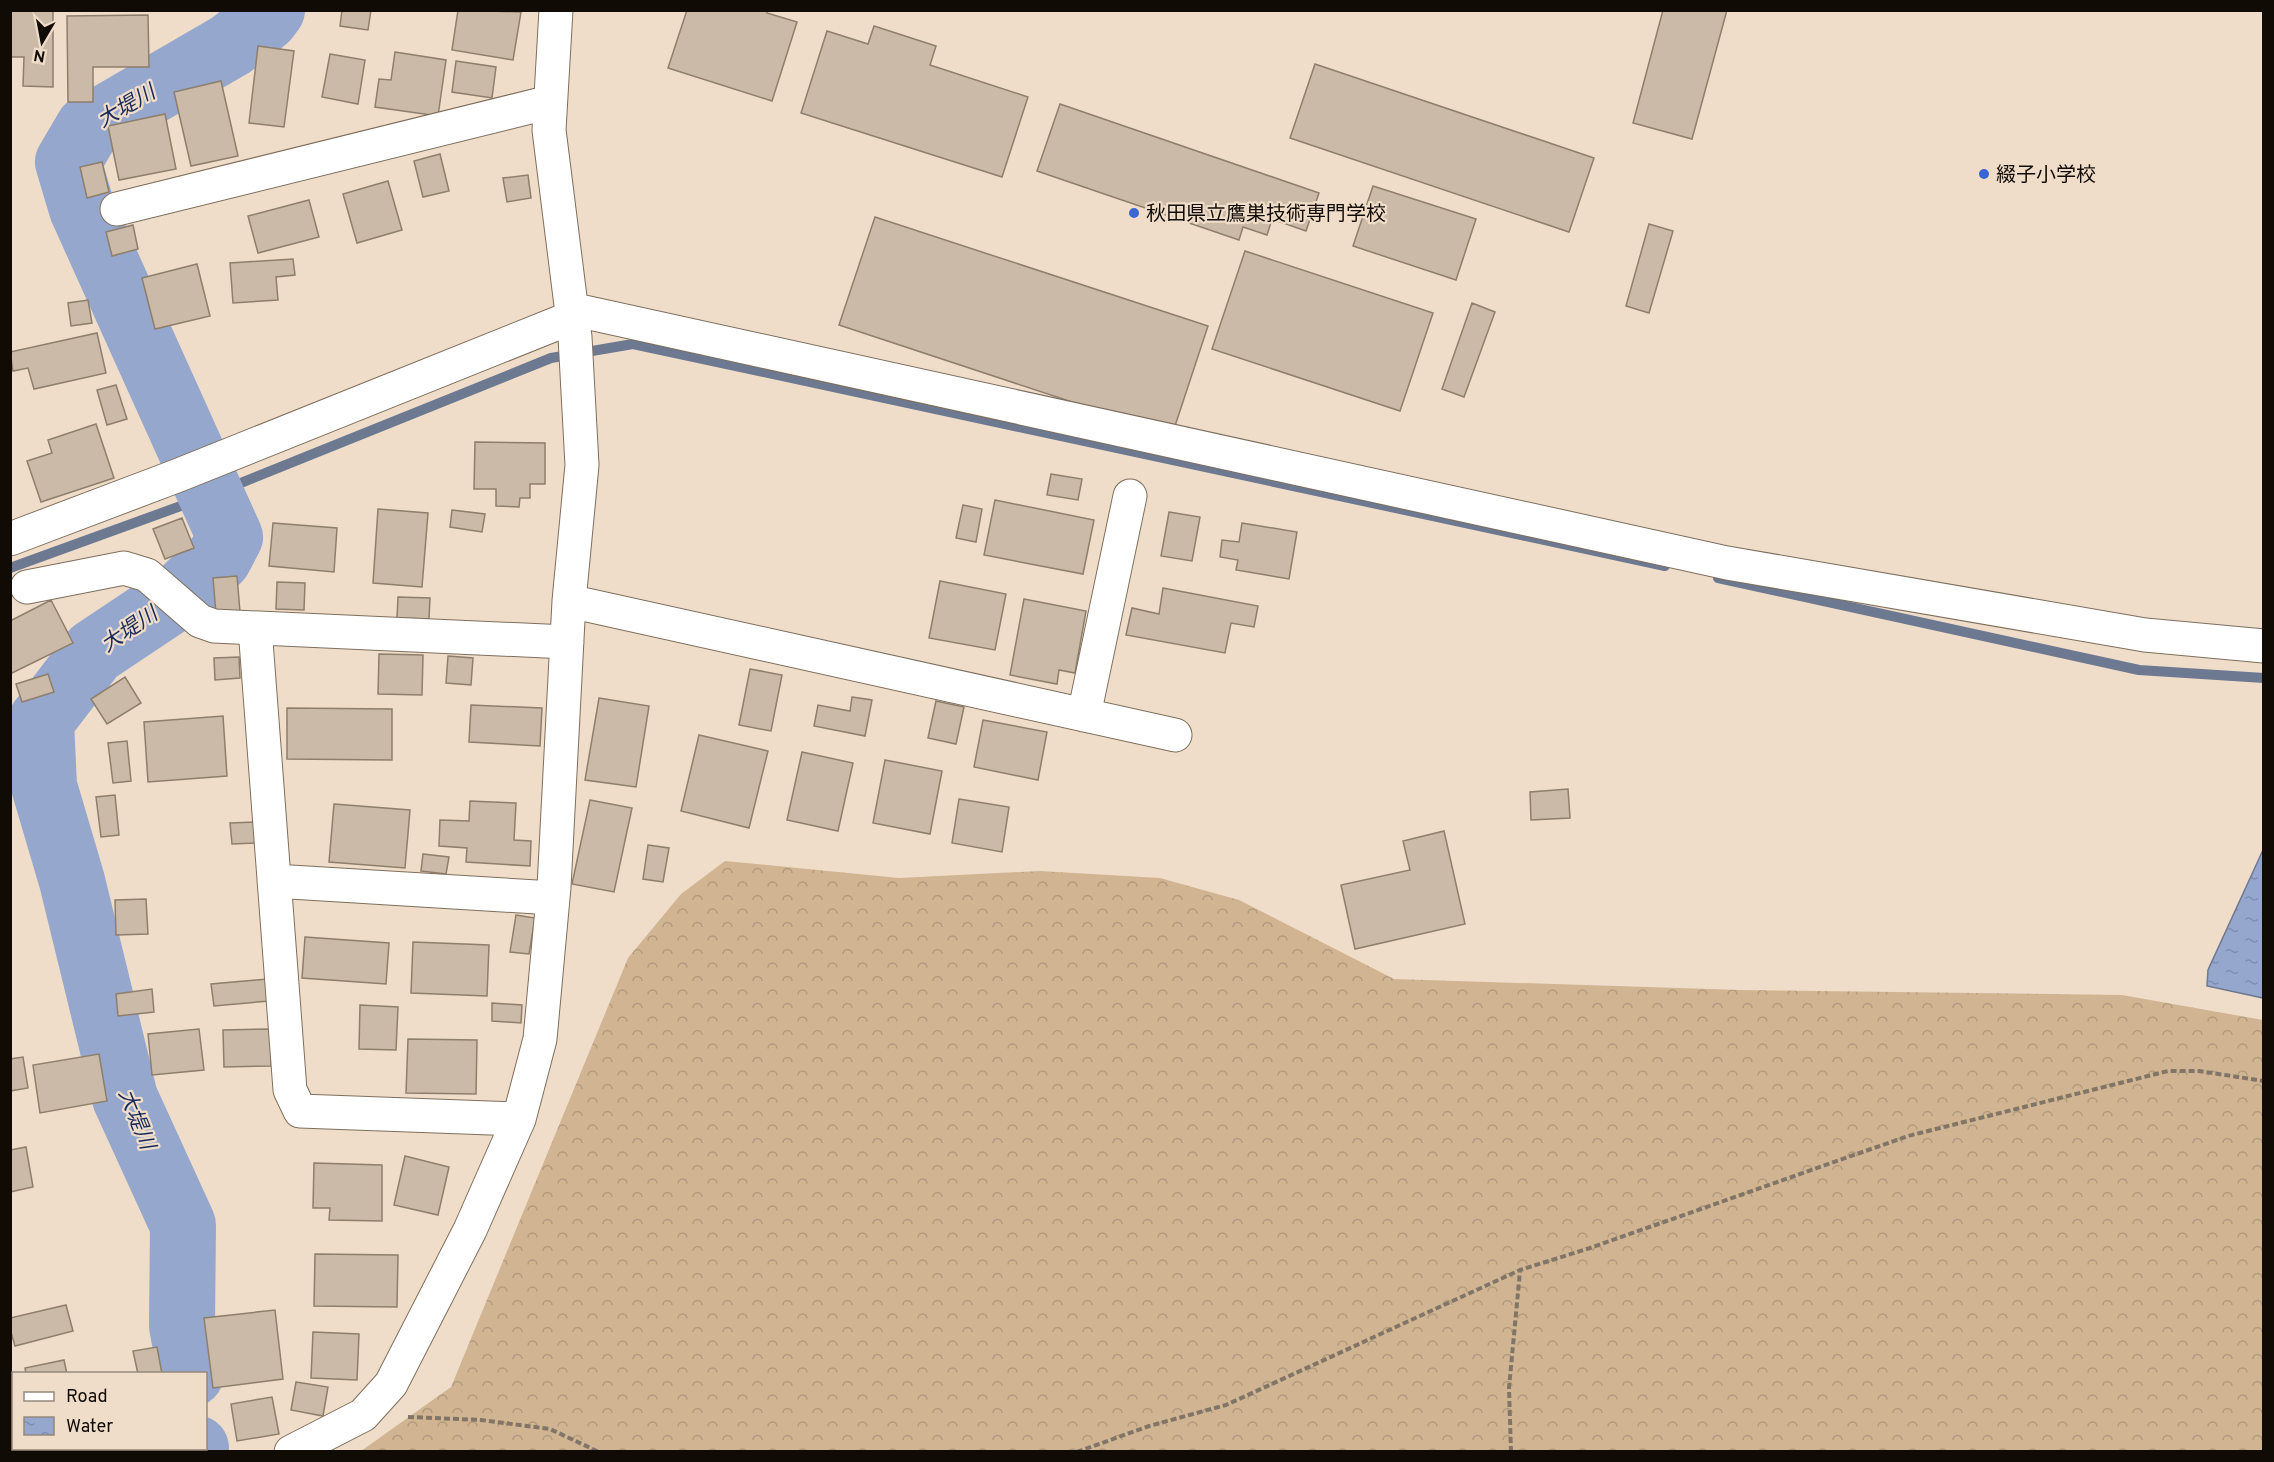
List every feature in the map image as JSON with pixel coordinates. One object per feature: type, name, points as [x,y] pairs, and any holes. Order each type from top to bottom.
[{"type":"street","points":[[291,1452],[363,1415],[392,1384],[470,1230],[519,1119],[540,1039],[553,898],[569,601],[582,465],[574,333],[549,130],[556,10]]},
{"type":"street","points":[[117,209],[550,102]]},
{"type":"street","points":[[10,539],[211,461],[574,333],[1727,563],[2145,635],[2264,646]]},
{"type":"street","points":[[1084,715],[1130,496]]},
{"type":"street","points":[[27,587],[124,568],[147,575],[200,621],[214,626],[567,642]]},
{"type":"street","points":[[569,601],[1174,735]]},
{"type":"street","points":[[255,628],[290,1090],[300,1111],[519,1119]]},
{"type":"street","points":[[274,881],[553,898]]},
{"type":"path","points":[[1077,1452],[1149,1426],[1226,1405],[1520,1270],[1590,1248],[1908,1136],[2168,1071],[2199,1071],[2264,1081]]},
{"type":"path","points":[[1511,1452],[1509,1388],[1520,1270]]},
{"type":"path","points":[[363,1415],[481,1420],[550,1429],[599,1452]]},
{"type":"green space","points":[[725,861],[899,878],[1040,871],[1160,878],[1239,900],[1394,979],[1741,990],[2122,995],[2263,1020],[2263,1451],[361,1451],[451,1387],[628,958],[681,894]]},
{"type":"water","points":[[2263,850],[2263,998],[2207,986],[2208,970]]},
{"type":"building","points":[[10,10],[53,10],[53,87],[23,86],[24,57],[10,57]]},
{"type":"building","points":[[342,10],[371,10],[368,30],[340,26]]},
{"type":"building","points":[[458,10],[521,12],[513,60],[452,50]]},
{"type":"building","points":[[687,10],[767,10],[767,13],[797,22],[772,101],[668,68]]},
{"type":"building","points":[[1663,10],[1727,10],[1692,139],[1633,123]]},
{"type":"building","points":[[148,15],[149,67],[93,67],[93,102],[68,102],[67,16]]},
{"type":"building","points":[[874,26],[936,46],[930,65],[1028,97],[1002,177],[801,113],[827,31],[868,44]]},
{"type":"building","points":[[258,46],[294,51],[284,127],[249,123]]},
{"type":"building","points":[[395,52],[446,60],[438,116],[375,107],[379,79],[391,80]]},
{"type":"building","points":[[330,54],[365,60],[358,104],[322,97]]},
{"type":"building","points":[[456,61],[496,67],[492,98],[452,92]]},
{"type":"building","points":[[1315,64],[1594,158],[1569,232],[1290,138]]},
{"type":"building","points":[[221,81],[238,156],[191,166],[174,92]]},
{"type":"building","points":[[1060,104],[1319,193],[1306,231],[1272,219],[1267,235],[1243,227],[1239,240],[1037,171]]},
{"type":"building","points":[[165,114],[176,169],[119,180],[108,126]]},
{"type":"building","points":[[440,154],[449,191],[423,197],[414,161]]},
{"type":"building","points":[[102,162],[109,192],[87,198],[80,167]]},
{"type":"building","points":[[528,175],[531,198],[507,202],[503,178]]},
{"type":"building","points":[[388,181],[402,230],[357,243],[343,194]]},
{"type":"building","points":[[1373,186],[1476,219],[1456,280],[1353,246]]},
{"type":"building","points":[[309,200],[319,237],[258,253],[248,216]]},
{"type":"building","points":[[875,217],[1208,326],[1172,435],[839,325]]},
{"type":"building","points":[[1649,224],[1673,231],[1649,313],[1626,306]]},
{"type":"building","points":[[133,225],[138,249],[112,256],[106,232]]},
{"type":"building","points":[[1245,251],[1433,313],[1400,411],[1212,349]]},
{"type":"building","points":[[293,259],[295,275],[276,277],[278,300],[233,303],[230,263]]},
{"type":"building","points":[[197,264],[210,316],[155,329],[142,278]]},
{"type":"building","points":[[88,300],[92,323],[71,326],[68,303]]},
{"type":"building","points":[[1472,303],[1495,312],[1464,397],[1442,389]]},
{"type":"building","points":[[97,333],[106,373],[34,389],[28,368],[13,371],[10,352]]},
{"type":"building","points":[[116,385],[127,419],[107,425],[97,390]]},
{"type":"building","points":[[96,424],[114,478],[41,502],[27,461],[52,453],[48,440]]},
{"type":"building","points":[[475,442],[545,443],[545,484],[530,484],[530,498],[520,498],[519,507],[496,506],[496,489],[474,489]]},
{"type":"building","points":[[1051,474],[1082,479],[1078,500],[1047,495]]},
{"type":"building","points":[[995,500],[1094,520],[1083,574],[984,555]]},
{"type":"building","points":[[963,505],[982,509],[976,542],[956,538]]},
{"type":"building","points":[[378,509],[428,513],[422,587],[373,583]]},
{"type":"building","points":[[452,510],[485,514],[482,532],[450,527]]},
{"type":"building","points":[[1169,512],[1200,517],[1192,561],[1161,556]]},
{"type":"building","points":[[182,518],[194,548],[165,559],[153,529]]},
{"type":"building","points":[[273,523],[337,528],[334,572],[269,566]]},
{"type":"building","points":[[1242,523],[1297,532],[1289,579],[1236,570],[1238,560],[1220,557],[1222,540],[1239,542]]},
{"type":"building","points":[[237,576],[240,612],[216,614],[213,578]]},
{"type":"building","points":[[940,581],[1006,594],[995,650],[929,638]]},
{"type":"building","points":[[277,582],[305,583],[304,610],[276,609]]},
{"type":"building","points":[[1163,588],[1258,606],[1254,627],[1231,623],[1225,653],[1126,635],[1132,608],[1159,614]]},
{"type":"building","points":[[398,597],[430,598],[429,619],[397,618]]},
{"type":"building","points":[[1024,599],[1086,611],[1075,673],[1059,670],[1057,684],[1010,675]]},
{"type":"building","points":[[51,600],[73,643],[10,674],[10,621]]},
{"type":"building","points":[[379,654],[423,655],[422,695],[378,694]]},
{"type":"building","points":[[448,656],[473,658],[471,685],[446,683]]},
{"type":"building","points":[[239,657],[240,678],[215,680],[214,658]]},
{"type":"building","points":[[750,669],[782,675],[771,731],[739,725]]},
{"type":"building","points":[[48,674],[54,692],[22,702],[16,684]]},
{"type":"building","points":[[125,677],[141,703],[107,724],[91,699]]},
{"type":"building","points":[[852,697],[872,700],[865,736],[814,726],[818,705],[850,711]]},
{"type":"building","points":[[599,698],[649,706],[636,787],[585,780]]},
{"type":"building","points":[[936,701],[964,707],[956,744],[928,738]]},
{"type":"building","points":[[471,705],[542,708],[540,746],[469,742]]},
{"type":"building","points":[[287,708],[392,709],[392,760],[287,759]]},
{"type":"building","points":[[223,716],[227,776],[148,782],[144,722]]},
{"type":"building","points":[[983,720],[1047,732],[1038,780],[974,767]]},
{"type":"building","points":[[699,735],[768,751],[749,828],[681,811]]},
{"type":"building","points":[[127,741],[131,781],[113,783],[108,743]]},
{"type":"building","points":[[802,752],[853,763],[838,831],[787,820]]},
{"type":"building","points":[[885,760],[942,771],[930,834],[873,823]]},
{"type":"building","points":[[1568,789],[1570,818],[1531,820],[1530,792]]},
{"type":"building","points":[[115,795],[119,835],[101,837],[96,797]]},
{"type":"building","points":[[959,799],[1009,807],[1002,852],[952,843]]},
{"type":"building","points":[[590,800],[632,808],[614,892],[572,884]]},
{"type":"building","points":[[470,801],[516,803],[514,840],[531,841],[530,866],[466,862],[467,848],[439,846],[440,820],[469,821]]},
{"type":"building","points":[[334,804],[410,810],[405,868],[329,862]]},
{"type":"building","points":[[256,822],[257,843],[232,844],[230,823]]},
{"type":"building","points":[[1444,831],[1465,924],[1355,949],[1341,885],[1410,870],[1403,841]]},
{"type":"building","points":[[648,845],[669,848],[663,882],[643,879]]},
{"type":"building","points":[[423,854],[449,857],[446,874],[421,871]]},
{"type":"building","points":[[146,899],[148,934],[116,935],[115,900]]},
{"type":"building","points":[[516,915],[535,918],[529,954],[510,952]]},
{"type":"building","points":[[305,937],[389,943],[386,984],[302,978]]},
{"type":"building","points":[[413,942],[489,945],[487,996],[411,993]]},
{"type":"building","points":[[267,979],[269,1001],[214,1006],[211,984]]},
{"type":"building","points":[[152,989],[154,1012],[118,1016],[116,994]]},
{"type":"building","points":[[492,1003],[522,1005],[521,1023],[492,1021]]},
{"type":"building","points":[[360,1005],[398,1007],[396,1050],[359,1049]]},
{"type":"building","points":[[199,1029],[204,1070],[152,1075],[148,1034]]},
{"type":"building","points":[[271,1029],[271,1066],[224,1067],[223,1030]]},
{"type":"building","points":[[408,1039],[477,1040],[476,1094],[406,1093]]},
{"type":"building","points":[[99,1054],[107,1101],[40,1113],[33,1065]]},
{"type":"building","points":[[23,1057],[28,1088],[10,1091],[10,1059]]},
{"type":"building","points":[[26,1147],[33,1187],[10,1192],[10,1150]]},
{"type":"building","points":[[405,1156],[449,1167],[438,1215],[394,1205]]},
{"type":"building","points":[[314,1163],[382,1165],[382,1221],[329,1220],[330,1208],[313,1208]]},
{"type":"building","points":[[315,1254],[398,1255],[397,1307],[314,1306]]},
{"type":"building","points":[[66,1305],[73,1331],[15,1346],[10,1329],[10,1318]]},
{"type":"building","points":[[275,1310],[283,1379],[213,1388],[204,1318]]},
{"type":"building","points":[[313,1332],[359,1334],[357,1380],[311,1378]]},
{"type":"building","points":[[157,1347],[162,1372],[138,1372],[133,1351]]},
{"type":"building","points":[[64,1360],[67,1372],[26,1372],[25,1368]]},
{"type":"building","points":[[296,1382],[328,1387],[323,1416],[291,1410]]},
{"type":"building","points":[[272,1397],[279,1434],[237,1441],[231,1404]]},
{"type":"building","points":[[105,1450],[146,1450],[147,1452],[105,1452]]},
{"type":"waterway","name":"大堤川","points":[[191,1372],[182,1326],[183,1225],[125,1098],[72,881],[44,786],[41,721],[94,652],[181,594],[219,558],[230,537],[82,209],[68,162],[88,128],[231,45],[266,18],[272,10]]},
{"type":"waterway","points":[[10,568],[211,495],[551,358],[633,344],[1665,566]]},
{"type":"waterway","points":[[1718,578],[2139,670],[2264,678]]},
{"type":"place","name":"綴子小学校","points":[[1984,174]]},
{"type":"place","name":"秋田県立鷹巣技術専門学校","points":[[1134,213]]}]
